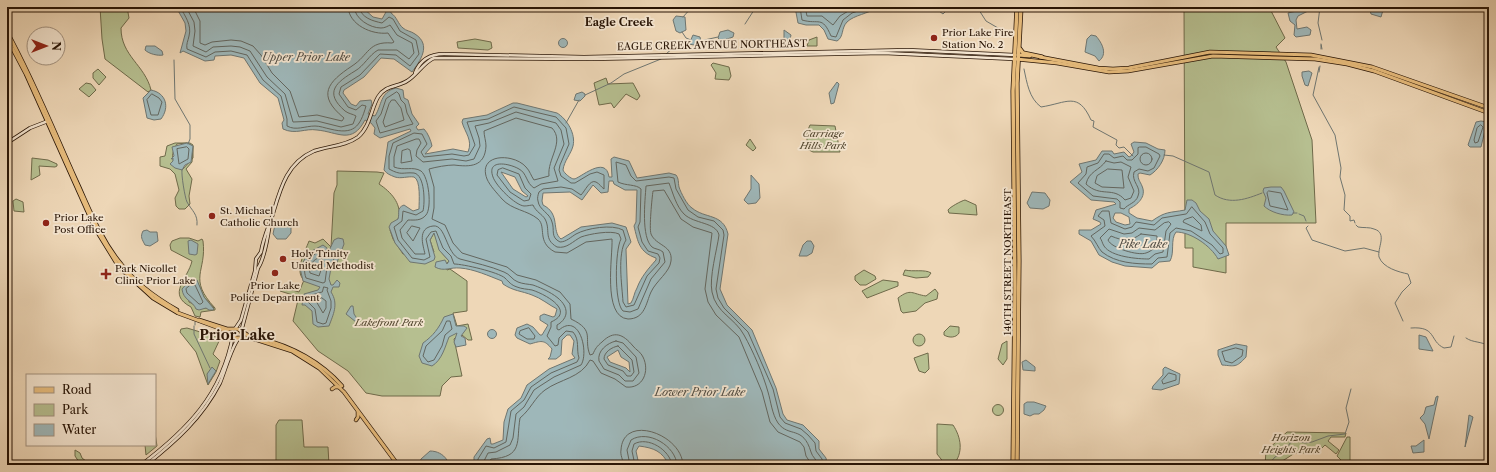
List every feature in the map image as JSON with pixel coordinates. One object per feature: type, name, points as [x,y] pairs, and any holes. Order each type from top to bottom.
[{"type":"highway","points":[[1016,7],[1017,57]]},
{"type":"highway","points":[[1017,57],[1019,48],[1021,7]]},
{"type":"highway","points":[[1019,48],[1023,53],[1042,57]]},
{"type":"highway","name":"140TH STREET NORTHEAST","points":[[1013,465],[1015,288],[1013,106],[1017,57]]},
{"type":"highway","name":"140TH STREET NORTHEAST","points":[[1017,57],[1019,261],[1017,465]]},
{"type":"main road","points":[[7,32],[28,73],[48,121]]},
{"type":"main road","points":[[7,38],[48,121],[95,228],[119,267],[135,283],[164,306],[196,321],[233,334],[236,338],[251,338],[292,351],[319,368],[340,388],[369,424]]},
{"type":"main road","name":"EAGLE CREEK AVENUE NORTHEAST","points":[[415,74],[425,60],[440,54],[562,56],[875,50],[1017,57]]},
{"type":"main road","points":[[1017,57],[1042,57],[1098,68],[1113,69],[1129,68],[1210,52],[1302,58],[1347,64],[1388,76],[1489,112]]},
{"type":"main road","name":"EAGLE CREEK AVENUE NORTHEAST","points":[[271,218],[281,185],[290,169],[299,160],[320,148],[357,138],[367,125],[372,111],[382,92],[393,86],[404,83],[429,60],[441,57],[545,59],[883,53],[1017,57]]},
{"type":"main road","points":[[1017,57],[1109,72],[1128,71],[1213,56],[1311,55],[1341,60],[1390,73],[1489,108]]},
{"type":"main road","points":[[545,59],[562,56]]},
{"type":"main road","points":[[1442,95],[1448,93]]},
{"type":"main road","points":[[7,143],[30,128],[48,121]]},
{"type":"main road","points":[[61,150],[99,231],[112,252],[128,272],[148,291],[179,311],[196,319],[235,330],[238,329],[241,332],[284,346],[313,360],[336,380],[398,465]]},
{"type":"main road","points":[[141,465],[175,438],[203,406],[223,370],[233,334],[240,324],[256,261],[261,252],[266,230],[271,218]]},
{"type":"main road","points":[[146,465],[179,438],[202,413],[219,383],[230,359],[234,343],[241,332],[249,307],[258,268],[263,258],[271,218]]},
{"type":"main road","points":[[265,243],[268,231],[266,230]]},
{"type":"main road","points":[[258,256],[263,258]]},
{"type":"main road","points":[[256,261],[261,263]]},
{"type":"main road","points":[[249,307],[251,285]]},
{"type":"main road","points":[[332,388],[340,388]]},
{"type":"main road","points":[[356,420],[359,416],[358,410]]},
{"type":"green space","points":[[100,7],[127,7],[129,18],[121,28],[122,38],[129,53],[148,81],[151,90],[148,92],[105,59]]},
{"type":"green space","points":[[1184,7],[1269,7],[1285,38],[1276,47],[1286,62],[1312,140],[1316,223],[1226,223],[1226,273],[1193,267],[1193,248],[1185,248]]},
{"type":"green space","points":[[817,37],[817,46],[807,46],[809,40]]},
{"type":"green space","points":[[475,39],[491,42],[492,48],[488,50],[458,48],[457,42]]},
{"type":"green space","points":[[713,63],[729,67],[731,76],[729,80],[715,79],[716,73],[711,65]]},
{"type":"green space","points":[[98,69],[106,77],[99,85],[93,78],[93,73]]},
{"type":"green space","points":[[606,78],[608,84],[633,83],[640,96],[637,100],[626,94],[614,108],[611,103],[599,105],[594,83]]},
{"type":"green space","points":[[86,83],[91,84],[96,90],[89,97],[79,89]]},
{"type":"green space","name":"Carriage Hills Park","points":[[810,125],[835,126],[840,152],[813,152],[807,149],[807,132]]},
{"type":"green space","points":[[750,139],[756,148],[753,151],[746,145]]},
{"type":"green space","points":[[175,143],[187,143],[177,144],[173,152],[174,162],[182,170],[192,159],[192,162],[186,169],[192,179],[189,196],[190,204],[185,209],[179,209],[176,206],[175,198],[179,190],[175,174],[170,169],[160,166],[160,157],[165,156],[167,146]]},
{"type":"green space","points":[[32,158],[48,160],[57,164],[57,166],[39,166],[40,175],[31,180]]},
{"type":"green space","name":"Lakefront Park","points":[[337,171],[384,173],[379,184],[391,194],[397,203],[399,217],[390,230],[393,239],[403,254],[434,252],[430,240],[434,233],[442,253],[449,261],[446,264],[447,270],[450,269],[467,281],[467,311],[453,313],[457,326],[468,324],[472,340],[468,340],[462,335],[458,335],[454,339],[462,376],[451,377],[442,386],[440,396],[382,396],[366,393],[348,371],[318,351],[293,321],[298,300],[296,296],[280,291],[282,287],[299,292],[304,280],[300,272],[301,261],[309,241],[315,243],[323,239],[331,247],[334,193],[337,185]]},
{"type":"green space","points":[[16,199],[23,202],[24,212],[14,211],[13,201]]},
{"type":"green space","points":[[965,200],[976,205],[977,215],[949,213],[949,209]]},
{"type":"green space","points":[[180,238],[189,238],[198,241],[202,239],[204,252],[200,282],[202,289],[215,308],[215,310],[201,312],[200,317],[195,316],[191,307],[180,297],[179,291],[192,261],[171,250],[170,245],[172,241]],"holes":[[[189,282],[199,285],[204,297],[214,308],[202,308],[189,302],[186,284]]]},
{"type":"green space","points":[[864,270],[875,276],[876,279],[866,285],[860,285],[855,280],[855,276]]},
{"type":"green space","points":[[905,270],[926,271],[931,273],[928,277],[916,278],[903,275]]},
{"type":"green space","points":[[883,280],[898,282],[898,286],[867,298],[862,291]]},
{"type":"green space","points":[[935,289],[938,293],[937,299],[925,303],[916,311],[903,313],[901,311],[898,298],[902,295],[912,292],[926,296]]},
{"type":"green space","points":[[950,326],[959,327],[959,333],[954,337],[944,335],[944,332]]},
{"type":"green space","points":[[187,328],[220,339],[213,354],[220,361],[216,372],[208,385],[196,352],[180,332],[181,329]]},
{"type":"green space","points":[[917,334],[921,334],[925,340],[921,346],[917,346],[913,342],[913,338]]},
{"type":"green space","points":[[1007,341],[1007,359],[1003,365],[998,359],[1002,344]]},
{"type":"green space","points":[[928,353],[929,369],[925,373],[919,371],[914,358]]},
{"type":"green space","points":[[998,404],[1002,406],[1004,410],[1002,414],[998,416],[994,414],[992,410],[994,406]]},
{"type":"green space","points":[[279,420],[302,420],[304,447],[328,447],[329,465],[276,465],[276,425]]},
{"type":"green space","points":[[937,424],[953,425],[958,435],[960,450],[959,455],[953,465],[945,464],[937,454]]},
{"type":"green space","name":"Horizon Heights Park","points":[[1287,432],[1346,433],[1345,437],[1331,437],[1328,441],[1339,450],[1336,454],[1325,445],[1317,453],[1295,453],[1276,465],[1265,465],[1266,451]]},
{"type":"green space","name":"Horizon Heights Park","points":[[1347,437],[1350,437],[1350,465],[1346,465],[1337,456]]},
{"type":"green space","points":[[156,440],[157,446],[146,455],[145,446],[156,446]]},
{"type":"green space","points":[[75,450],[80,453],[82,458],[91,465],[81,465],[75,456]]},
{"type":"water","name":"Lower Prior Lake","points":[[176,7],[362,7],[373,17],[382,19],[386,12],[385,7],[390,7],[391,13],[395,16],[401,26],[420,38],[424,48],[421,58],[412,72],[394,59],[381,58],[364,77],[344,90],[343,93],[351,104],[356,106],[360,101],[371,100],[372,104],[368,114],[375,116],[382,99],[387,93],[396,88],[403,90],[404,98],[408,100],[412,114],[419,124],[416,127],[418,130],[424,129],[431,142],[432,146],[425,154],[453,149],[468,152],[470,144],[462,122],[463,119],[487,115],[513,103],[517,103],[557,113],[570,127],[574,141],[563,170],[573,179],[592,169],[598,168],[607,170],[609,177],[612,177],[611,159],[614,157],[629,161],[637,178],[669,173],[676,175],[679,187],[686,202],[702,214],[718,219],[726,227],[728,234],[720,289],[727,305],[752,330],[776,388],[783,414],[787,420],[803,425],[819,441],[819,449],[826,458],[827,465],[669,465],[663,456],[657,451],[639,446],[636,451],[639,465],[474,465],[474,457],[487,439],[490,438],[491,444],[503,440],[504,422],[508,409],[521,398],[527,385],[549,369],[575,358],[572,354],[574,341],[570,335],[567,335],[562,340],[561,355],[556,359],[548,359],[552,349],[547,344],[540,342],[530,344],[517,338],[515,335],[517,328],[527,324],[542,335],[548,325],[540,320],[540,316],[544,314],[553,317],[555,316],[557,309],[535,296],[510,288],[503,284],[502,281],[481,273],[465,269],[441,269],[435,267],[436,262],[445,260],[447,264],[449,261],[439,250],[434,233],[430,240],[435,257],[434,260],[425,264],[410,262],[395,243],[389,227],[391,223],[398,219],[399,209],[402,206],[404,205],[413,211],[419,209],[418,182],[414,177],[395,177],[384,170],[388,142],[411,131],[410,129],[380,138],[374,134],[375,128],[371,123],[365,120],[360,128],[350,135],[317,130],[288,131],[283,129],[282,123],[284,120],[278,98],[260,83],[244,58],[231,55],[215,56],[214,60],[205,61],[183,51],[180,53],[186,31],[185,23]],"holes":[[[501,172],[515,177],[522,191],[528,196],[526,197],[513,189]],[[609,181],[613,181],[614,184],[625,190],[637,190],[636,222],[634,226],[637,237],[640,246],[646,253],[656,258],[641,280],[631,303],[628,304],[626,249],[631,242],[626,227],[612,223],[581,227],[561,239],[556,232],[552,213],[543,205],[542,201],[543,193],[570,192],[582,200],[593,185],[601,193],[608,192]],[[618,350],[621,357],[629,362],[630,372],[626,368],[610,362],[607,357]]]},
{"type":"water","points":[[795,7],[878,7],[847,22],[841,37],[837,41],[828,39],[824,30],[819,25],[806,25],[798,23]]},
{"type":"water","points":[[1369,7],[1381,7],[1383,10],[1381,17],[1371,14]]},
{"type":"water","points":[[1305,9],[1308,11],[1298,16],[1296,20],[1297,29],[1307,27],[1311,30],[1310,35],[1296,37],[1294,35],[1295,25],[1290,21],[1288,13]]},
{"type":"water","points":[[676,16],[685,17],[686,30],[680,33],[676,31],[673,20]]},
{"type":"water","points":[[728,30],[734,33],[733,37],[721,41],[718,38],[720,32]]},
{"type":"water","points":[[784,30],[791,35],[789,44],[784,43]]},
{"type":"water","points":[[693,35],[700,37],[701,42],[694,45],[689,44]]},
{"type":"water","points":[[1091,35],[1096,36],[1103,48],[1104,52],[1099,61],[1095,56],[1085,52],[1087,39]]},
{"type":"water","points":[[563,38],[568,43],[563,48],[558,43]]},
{"type":"water","points":[[146,46],[155,46],[162,51],[163,55],[149,53],[145,50]]},
{"type":"water","points":[[1309,71],[1312,73],[1308,86],[1305,85],[1302,72]]},
{"type":"water","points":[[837,82],[839,84],[834,103],[831,104],[829,93]]},
{"type":"water","points":[[151,90],[160,94],[165,101],[165,110],[161,119],[154,120],[147,118],[143,98]]},
{"type":"water","points":[[582,92],[585,96],[580,101],[574,100],[576,94]]},
{"type":"water","points":[[1476,122],[1487,122],[1481,147],[1470,147],[1468,145]]},
{"type":"water","name":"Pike Lake","points":[[1134,142],[1146,143],[1158,149],[1165,150],[1165,154],[1158,168],[1153,173],[1150,175],[1138,174],[1143,194],[1138,203],[1129,209],[1129,213],[1137,218],[1152,221],[1164,214],[1185,210],[1187,200],[1192,200],[1196,203],[1200,211],[1209,219],[1213,231],[1226,246],[1229,255],[1218,259],[1211,249],[1194,237],[1188,234],[1176,232],[1173,239],[1170,261],[1159,262],[1152,268],[1125,266],[1112,262],[1099,255],[1091,241],[1079,234],[1079,230],[1091,230],[1101,224],[1093,219],[1096,210],[1116,204],[1114,202],[1091,200],[1070,182],[1082,172],[1079,164],[1096,160],[1102,151],[1112,151],[1114,154],[1124,152],[1129,157],[1134,152],[1131,144]],"holes":[[[1115,213],[1121,213],[1129,217],[1130,224],[1125,225],[1116,222],[1113,218]]]},
{"type":"water","points":[[187,143],[193,146],[191,162],[185,165],[182,170],[175,168],[170,164],[173,161],[173,158],[171,159],[174,156],[172,147]]},
{"type":"water","points":[[751,175],[759,184],[760,198],[756,203],[748,204],[744,200],[751,189]]},
{"type":"water","points":[[1281,187],[1284,191],[1294,212],[1292,215],[1277,213],[1264,206],[1266,198],[1263,191],[1264,188]]},
{"type":"water","points":[[1032,192],[1045,193],[1050,200],[1049,206],[1043,209],[1030,208],[1027,203]]},
{"type":"water","points":[[276,220],[291,226],[291,233],[286,239],[277,239],[273,234]]},
{"type":"water","points":[[147,230],[150,232],[157,232],[158,241],[150,246],[145,245],[142,238],[143,231]]},
{"type":"water","points":[[338,238],[343,239],[344,244],[336,265],[331,268],[329,279],[331,285],[333,285],[337,280],[340,283],[339,287],[333,287],[331,292],[335,305],[329,326],[318,327],[313,324],[312,311],[305,305],[302,305],[304,294],[318,290],[320,287],[303,281],[300,268],[308,253],[323,245],[327,248],[328,253],[334,240]]},
{"type":"water","points":[[191,240],[198,244],[197,254],[195,255],[189,254],[188,241]]},
{"type":"water","points":[[807,241],[811,241],[814,246],[812,253],[807,256],[799,256],[803,245]]},
{"type":"water","points":[[191,279],[197,280],[204,297],[214,309],[213,310],[206,308],[199,310],[196,309],[195,306],[184,296],[182,289]]},
{"type":"water","points":[[351,306],[353,306],[354,314],[358,320],[356,322],[346,314]]},
{"type":"water","points":[[453,314],[456,326],[464,326],[467,328],[461,336],[465,338],[466,345],[456,347],[454,342],[457,333],[449,337],[443,353],[432,366],[422,363],[419,356],[423,343],[435,332],[444,317]]},
{"type":"water","points":[[492,329],[497,334],[492,339],[487,334]]},
{"type":"water","points":[[1419,335],[1426,337],[1433,351],[1419,349]]},
{"type":"water","points":[[1236,344],[1247,346],[1246,357],[1235,366],[1222,365],[1218,355],[1218,350]]},
{"type":"water","points":[[1026,360],[1035,367],[1035,371],[1023,370],[1022,362]]},
{"type":"water","points":[[212,367],[216,371],[208,384],[207,374]]},
{"type":"water","points":[[1165,367],[1180,374],[1179,384],[1161,390],[1152,389],[1163,375],[1163,369]]},
{"type":"water","points":[[1438,396],[1429,439],[1425,424],[1420,418],[1424,414],[1426,407],[1434,405],[1436,397]]},
{"type":"water","points":[[1027,402],[1034,402],[1046,406],[1039,414],[1030,416],[1024,414],[1024,404]]},
{"type":"water","points":[[1469,415],[1473,417],[1465,447]]},
{"type":"water","points":[[1424,440],[1424,452],[1413,453],[1411,446],[1416,446]]},
{"type":"water","points":[[430,451],[437,452],[444,456],[447,460],[446,465],[419,465],[421,459]]},
{"type":"waterway","points":[[683,17],[692,7]]},
{"type":"waterway","points":[[745,24],[756,7]]},
{"type":"waterway","points":[[939,11],[943,14],[947,10],[956,7]]},
{"type":"waterway","points":[[977,7],[986,21],[1010,35]]},
{"type":"waterway","points":[[1320,7],[1318,23],[1322,40]]},
{"type":"waterway","points":[[682,32],[686,38],[691,40]]},
{"type":"waterway","points":[[700,41],[718,37]]},
{"type":"waterway","points":[[666,54],[673,48],[690,43]]},
{"type":"waterway","points":[[1321,44],[1322,49]]},
{"type":"waterway","points":[[585,95],[611,83],[624,74],[661,59]]},
{"type":"waterway","points":[[174,60],[175,99],[190,125],[190,139],[188,144]]},
{"type":"waterway","points":[[1319,72],[1320,66]]},
{"type":"waterway","points":[[1319,67],[1313,95],[1335,135],[1341,168],[1340,177],[1345,195],[1344,210],[1350,216],[1350,221],[1354,220],[1355,223]]},
{"type":"waterway","points":[[1024,69],[1031,95],[1041,107],[1071,101],[1076,102],[1081,105],[1091,120],[1094,121],[1093,127],[1117,140],[1116,145],[1119,148],[1124,147],[1133,156]]},
{"type":"waterway","points":[[566,123],[579,100]]},
{"type":"waterway","points":[[1164,155],[1173,156],[1209,172],[1215,195],[1221,198],[1227,200],[1238,200],[1262,193]]},
{"type":"waterway","points":[[182,170],[186,200],[196,215],[197,225]]},
{"type":"waterway","points":[[1299,214],[1304,216],[1306,221]]},
{"type":"waterway","points":[[1356,225],[1358,227],[1371,228],[1378,231],[1381,237],[1379,253],[1381,261],[1392,269],[1408,274],[1411,283],[1402,292],[1395,303],[1403,321]]},
{"type":"waterway","points":[[1308,226],[1306,228],[1312,240],[1345,251],[1364,248],[1379,252]]},
{"type":"waterway","points":[[194,326],[194,334],[210,368]]},
{"type":"waterway","points":[[1411,328],[1425,329],[1432,335],[1436,342],[1444,348],[1451,347],[1454,336]]},
{"type":"waterway","points":[[1466,338],[1489,346]]},
{"type":"waterway","points":[[1268,465],[1275,457],[1285,452],[1290,443],[1297,441],[1305,443],[1312,442],[1328,436],[1345,434],[1349,422],[1346,408],[1351,389]]},
{"type":"place","name":"Prior Lake Fire Station No. 2","points":[[934,38]]},
{"type":"place","name":"St. Michael Catholic Church","points":[[212,216]]},
{"type":"place","name":"Prior Lake Post Office","points":[[46,223]]},
{"type":"place","name":"Holy Trinity United Methodist","points":[[283,259]]},
{"type":"place","name":"Prior Lake Police Department","points":[[275,273]]},
{"type":"place","name":"Park Nicollet Clinic Prior Lake","points":[[106,274]]},
{"type":"district","name":"Eagle Creek","points":[[619,22]]},
{"type":"district","name":"Prior Lake","points":[[237,335]]},
{"type":"water label","name":"Upper Prior Lake","points":[[306,57]]}]
